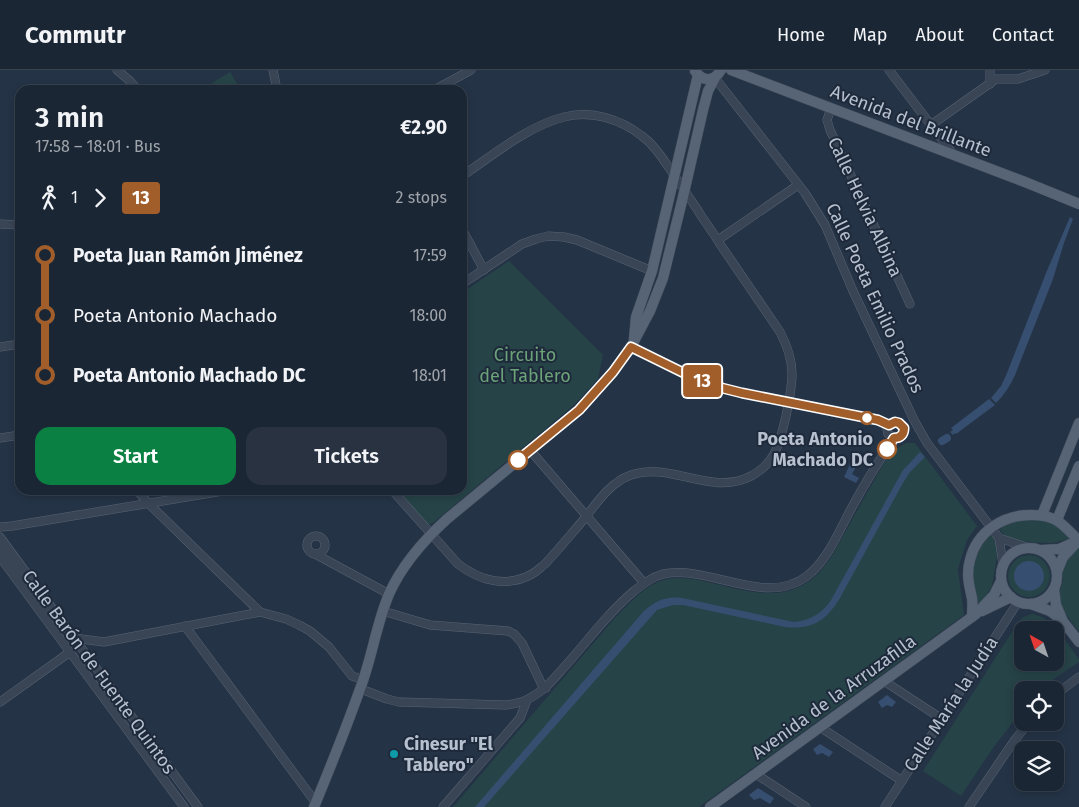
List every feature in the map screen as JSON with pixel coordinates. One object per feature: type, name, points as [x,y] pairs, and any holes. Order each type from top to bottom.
[{"type":"main road","name":"Avenida del Brillante","points":[[731,70],[1079,204]]},
{"type":"main road","points":[[631,347],[636,317],[652,270],[696,72],[705,79],[718,74]]},
{"type":"main road","points":[[315,805],[362,684],[389,594],[416,552],[447,519],[585,404],[613,372],[631,347],[650,311],[662,278],[705,100],[718,74]]},
{"type":"main road","points":[[1042,515],[1079,422]]},
{"type":"main road","points":[[1058,520],[1079,466]]},
{"type":"main road","points":[[974,615],[972,598],[969,591],[970,559],[980,539],[991,527],[1016,516],[1042,515],[1058,520],[1078,540]]},
{"type":"main road","points":[[1078,540],[1059,549],[1042,550],[1029,548],[1014,552],[1003,564],[1001,581],[1005,591],[1014,600],[1050,611],[1062,620],[1079,642]]},
{"type":"main road","points":[[1057,572],[1063,557],[1078,540]]},
{"type":"main road","points":[[1030,604],[1040,602],[1048,596],[1054,589],[1057,580],[1054,563],[1042,550]]},
{"type":"main road","name":"Avenida de la Arruzafilla","points":[[710,807],[974,615],[994,595],[1001,581]]},
{"type":"main road","points":[[1054,589],[1056,605],[1062,620]]},
{"type":"main road","name":"Avenida de la Arruzafilla","points":[[974,615],[1014,600]]},
{"type":"street","points":[[117,70],[134,85]]},
{"type":"street","points":[[273,70],[276,85]]},
{"type":"street","points":[[444,85],[472,70]]},
{"type":"street","points":[[889,70],[954,156]]},
{"type":"street","points":[[990,70],[990,84]]},
{"type":"street","points":[[931,125],[996,79],[1018,78],[1045,70]]},
{"type":"street","name":"Calle Poeta Emilio Prados","points":[[718,74],[811,201],[825,225],[853,292],[914,420],[927,443],[999,538]]},
{"type":"street","name":"Calle Helvia Albina","points":[[831,108],[827,120],[830,130],[910,304]]},
{"type":"street","points":[[396,495],[458,564],[468,572],[485,579],[507,581],[521,579],[545,564],[611,486],[631,475],[651,471],[721,483],[733,482],[759,472],[775,453],[780,441],[789,402],[793,369],[784,339],[685,189],[656,150],[643,137],[619,122],[592,115],[566,116],[548,121],[530,130],[467,173]]},
{"type":"street","points":[[718,240],[798,185]]},
{"type":"street","points":[[0,224],[15,225]]},
{"type":"street","points":[[467,281],[522,244],[536,238],[548,236],[577,240],[652,270]]},
{"type":"street","points":[[467,238],[484,270]]},
{"type":"street","points":[[0,347],[15,345]]},
{"type":"street","points":[[631,347],[707,383],[742,393],[878,420],[889,425]]},
{"type":"street","points":[[903,426],[914,420]]},
{"type":"street","points":[[74,638],[104,642],[260,612],[286,619],[310,631],[329,647],[352,676],[387,699],[399,702],[515,704],[527,700],[546,688],[616,608],[644,583],[662,574],[690,574],[767,588],[786,586],[803,579],[816,568],[826,555],[868,478],[894,438],[902,436],[903,426],[897,422],[892,422],[887,429],[888,434],[894,438]]},
{"type":"street","points":[[0,438],[15,436]]},
{"type":"street","points":[[530,450],[644,583]]},
{"type":"street","points":[[141,495],[260,612]]},
{"type":"street","points":[[0,527],[198,495]]},
{"type":"street","points":[[1,541],[12,526]]},
{"type":"street","points":[[1003,564],[999,538],[1029,548]]},
{"type":"street","name":"Calle Barón de Fuente Quintos","points":[[1,541],[198,807]]},
{"type":"street","name":"Calle Barón de Fuente Quintos","points":[[1,541],[192,807]]},
{"type":"street","points":[[315,554],[389,594]]},
{"type":"street","name":"Calle Barón de Fuente Quintos","points":[[0,557],[184,807]]},
{"type":"street","name":"Calle María la Judía","points":[[885,807],[942,719],[1014,600]]},
{"type":"street","points":[[383,611],[430,625],[508,631],[514,634],[522,643],[542,685],[546,688]]},
{"type":"street","points":[[185,626],[315,805]]},
{"type":"street","points":[[0,702],[70,652]]},
{"type":"street","points":[[1064,689],[1079,677]]},
{"type":"street","points":[[884,681],[942,719]]},
{"type":"street","points":[[443,807],[520,718],[527,700]]},
{"type":"street","points":[[820,727],[902,781]]},
{"type":"street","points":[[969,807],[1022,731]]},
{"type":"street","points":[[756,774],[806,807]]},
{"type":"green space","points":[[230,72],[238,85],[213,85],[212,83]]},
{"type":"green space","name":"Circuito del Tablero","points":[[509,261],[603,355],[598,379],[575,404],[467,495],[467,289]]},
{"type":"green space","points":[[907,443],[915,443],[977,526],[967,540],[958,569],[964,615],[699,807],[453,807],[614,619],[651,585],[663,580],[686,578],[741,590],[780,593],[803,585],[811,580],[829,560],[888,458],[897,448]]},
{"type":"green space","name":"Circuito del Tablero","points":[[401,495],[466,495],[433,523],[428,525]]},
{"type":"green space","points":[[1031,518],[1052,524],[1061,529],[1069,538],[1051,543],[1029,542],[1009,537],[1000,530],[1002,526],[1016,520]]},
{"type":"green space","points":[[988,536],[994,538],[998,552],[992,586],[982,602],[976,605],[972,577],[973,560],[981,544]]},
{"type":"green space","points":[[1079,547],[1079,632],[1060,606],[1058,596],[1063,580],[1062,563]]},
{"type":"green space","points":[[1033,555],[1041,558],[1047,564],[1050,576],[1047,588],[1041,594],[1025,597],[1017,594],[1011,588],[1008,572],[1011,564],[1017,558]]},
{"type":"green space","points":[[1032,614],[1048,621],[1019,621],[1023,617]]},
{"type":"green space","points":[[1014,629],[1014,671],[1064,671],[1064,639],[1079,659],[1079,662],[1052,681],[1014,681],[1014,720],[961,796],[923,771]]},
{"type":"water","points":[[1070,217],[1073,219],[1053,279],[1015,375],[1007,390],[996,403],[991,398],[1001,386],[1007,373]]},
{"type":"water","points":[[989,399],[995,405],[956,434],[953,435],[950,432],[953,430],[951,428]]},
{"type":"water","points":[[920,452],[925,457],[910,472],[903,483],[840,598],[824,618],[811,625],[795,628],[683,605],[673,605],[657,610],[484,807],[475,807],[643,612],[656,602],[670,598],[682,598],[794,622],[815,616],[828,605],[903,470]]},
{"type":"water","points":[[850,464],[856,467],[852,474],[859,478],[856,483],[844,477]]},
{"type":"water","points":[[1029,561],[1040,565],[1044,576],[1040,587],[1029,591],[1018,587],[1014,576],[1018,565]]},
{"type":"water","points":[[887,695],[896,702],[892,707],[887,705],[882,708],[878,702]]},
{"type":"water","points":[[820,744],[833,752],[829,757],[822,753],[817,755],[813,749]]},
{"type":"water","points":[[758,788],[774,798],[770,804],[760,798],[754,800],[749,795]]},
{"type":"waterway","points":[[942,441],[947,438]]},
{"type":"bus line","name":"13","points":[[518,460],[579,410],[623,360],[631,347],[692,377],[722,388],[878,420],[889,425],[892,422],[901,424],[904,428],[902,436],[894,438],[887,449]]},
{"type":"place","name":"Poeta Antonio Machado DC","points":[[887,449]]},
{"type":"place","name":"Cinesur \"El Tablero\"","points":[[394,754]]}]
